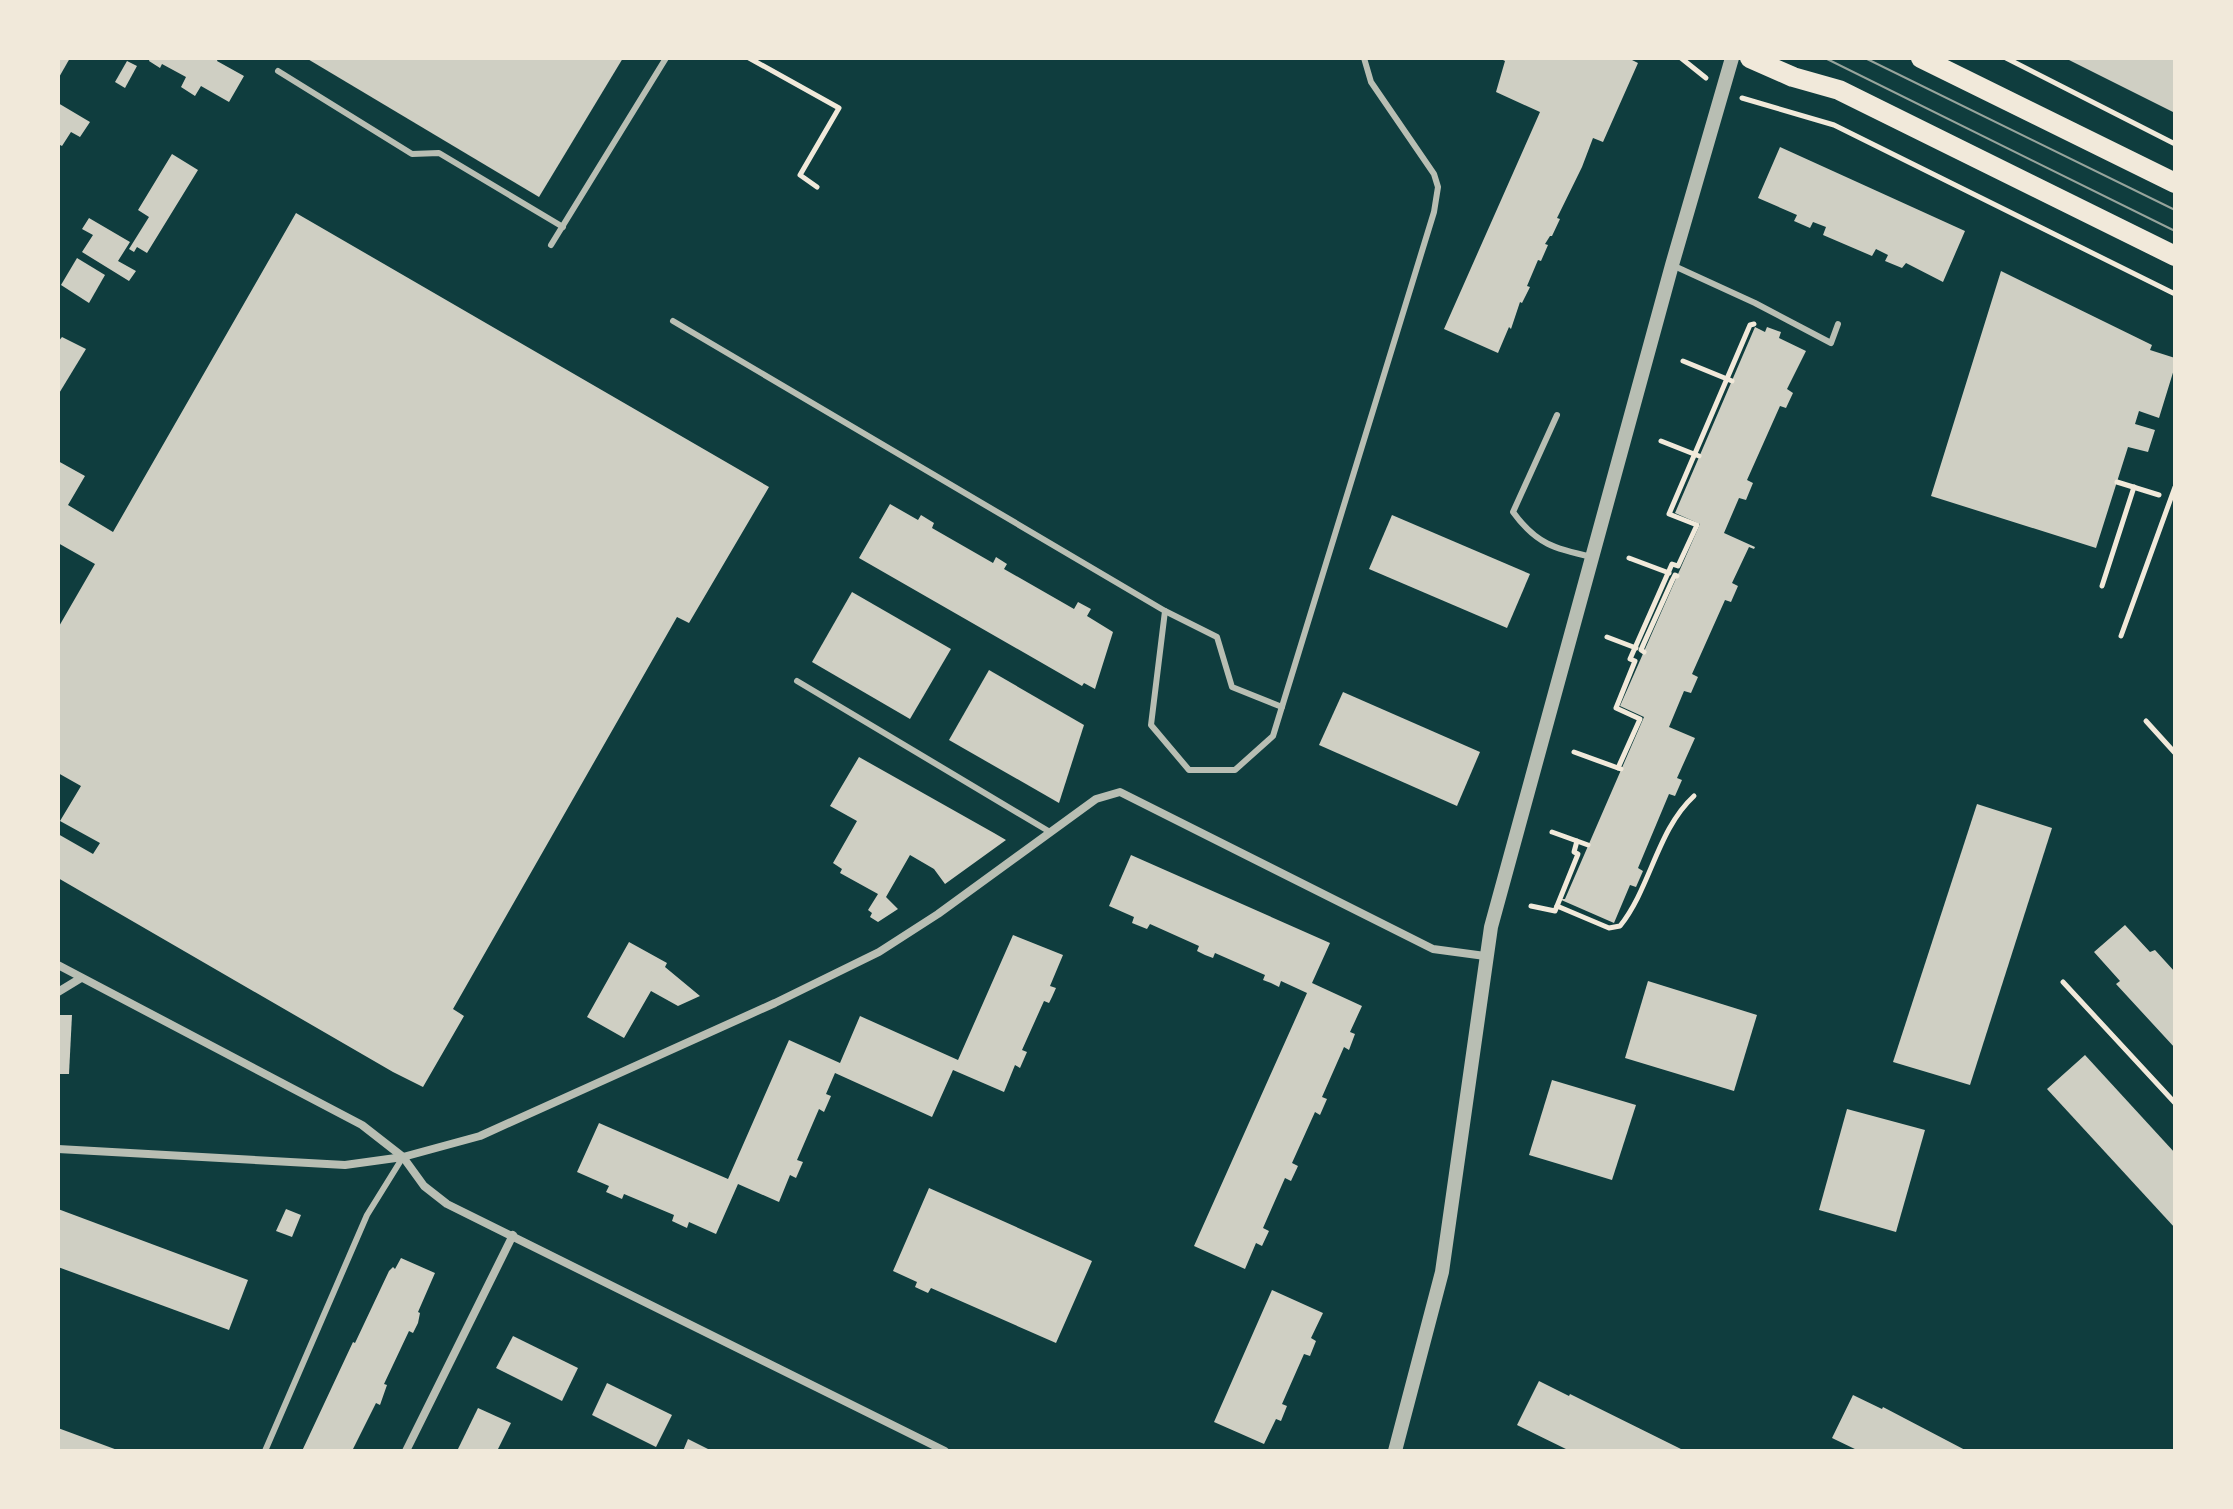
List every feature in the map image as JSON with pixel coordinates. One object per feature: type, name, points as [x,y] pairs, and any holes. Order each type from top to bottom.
[{"type":"main road","points":[[1750,58],[1793,77],[1839,90],[2175,256]]},
{"type":"main road","points":[[1921,58],[2175,183]]},
{"type":"street","points":[[1395,1451],[1442,1272],[1485,956],[1672,265],[1732,58]]},
{"type":"street","points":[[58,1149],[345,1165],[403,1157],[480,1136],[834,976],[879,952],[938,914],[1096,799],[1120,792],[1433,949],[1485,956]]},
{"type":"street","points":[[58,965],[362,1125],[403,1157],[424,1186],[447,1204],[945,1451]]},
{"type":"street","points":[[58,992],[81,978]]},
{"type":"street","points":[[406,1451],[513,1235]]},
{"type":"lane","points":[[551,245],[666,58]]},
{"type":"lane","points":[[1165,611],[1151,725],[1189,770],[1235,770],[1273,736],[1434,212],[1438,187],[1434,174],[1371,82],[1364,58]]},
{"type":"lane","points":[[278,71],[412,154],[439,153],[563,227]]},
{"type":"lane","points":[[1672,265],[1755,303],[1831,343],[1838,324]]},
{"type":"lane","points":[[673,321],[1165,611],[1217,637],[1232,687],[1282,707]]},
{"type":"lane","points":[[1557,415],[1513,512],[1525,529],[1543,544],[1592,557]]},
{"type":"lane","points":[[797,681],[1050,832]]},
{"type":"lane","points":[[265,1451],[367,1215],[403,1157]]},
{"type":"path","points":[[749,58],[839,108],[800,175],[817,187]]},
{"type":"path","points":[[1681,58],[1722,91],[1834,125],[2175,294]]},
{"type":"path","points":[[2006,58],[2175,144]]},
{"type":"path","points":[[1574,752],[1619,769],[1640,719],[1616,708],[1635,661],[1630,659],[1640,650],[1673,575],[1672,564],[1678,566],[1697,525],[1669,514],[1730,380],[1750,325]]},
{"type":"path","points":[[1683,361],[1730,380]]},
{"type":"path","points":[[1661,441],[1697,456]]},
{"type":"path","points":[[2117,482],[2159,495]]},
{"type":"path","points":[[2102,586],[2134,487]]},
{"type":"path","points":[[2121,636],[2175,487]]},
{"type":"path","points":[[1629,558],[1673,575]]},
{"type":"path","points":[[1607,637],[1640,650]]},
{"type":"path","points":[[2146,721],[2175,753]]},
{"type":"path","points":[[1557,906],[1609,928],[1620,926],[1631,911],[1677,812],[1694,796]]},
{"type":"path","points":[[1552,832],[1588,845]]},
{"type":"path","points":[[1531,906],[1555,911],[1578,854],[1574,852],[1577,841]]},
{"type":"path","points":[[2063,982],[2175,1103]]},
{"type":"building","points":[[58,58],[70,58],[58,79]]},
{"type":"building","points":[[150,58],[218,58],[217,61],[244,76],[229,102],[201,86],[195,96],[181,87],[186,77],[162,64],[160,68],[149,61]]},
{"type":"building","points":[[306,58],[623,58],[539,197]]},
{"type":"building","points":[[1499,58],[1628,58],[1638,63],[1603,142],[1593,138],[1557,218],[1560,219],[1545,244],[1548,245],[1527,286],[1530,287],[1520,302],[1511,329],[1509,327],[1498,353],[1444,329],[1540,112],[1496,92],[1505,61]]},
{"type":"building","points":[[2065,58],[2175,58],[2175,113]]},
{"type":"building","points":[[127,61],[137,66],[125,88],[115,82]]},
{"type":"building","points":[[58,103],[90,122],[80,137],[71,132],[62,146],[58,144]]},
{"type":"building","points":[[1780,147],[1965,231],[1943,282],[1906,263],[1902,268],[1885,261],[1888,255],[1876,249],[1872,256],[1823,235],[1826,227],[1813,222],[1810,228],[1794,221],[1797,215],[1758,198]]},
{"type":"building","points":[[172,154],[198,170],[147,253],[137,247],[134,252],[129,249],[149,217],[138,210]]},
{"type":"building","points":[[296,213],[769,487],[689,623],[677,617],[453,1009],[464,1016],[423,1087],[58,878],[58,834],[93,854],[100,843],[60,821],[81,786],[58,773],[58,628],[95,564],[58,543],[58,461],[85,476],[68,505],[113,532]]},
{"type":"building","points":[[89,218],[130,242],[118,261],[136,271],[129,281],[82,252],[93,235],[82,229]]},
{"type":"building","points":[[77,258],[105,275],[89,303],[61,285]]},
{"type":"building","points":[[2001,271],[2152,345],[2150,350],[2175,358],[2159,418],[2139,411],[2135,424],[2155,430],[2148,452],[2128,447],[2096,548],[1931,496]]},
{"type":"building","points":[[1755,327],[1765,332],[1767,327],[1781,332],[1779,338],[1806,351],[1787,389],[1793,393],[1786,408],[1780,406],[1747,480],[1753,483],[1746,500],[1739,498],[1724,533],[1755,547],[1749,547],[1732,583],[1738,586],[1731,602],[1725,600],[1692,674],[1698,677],[1691,693],[1684,691],[1669,727],[1695,738],[1677,778],[1682,780],[1675,796],[1669,794],[1638,868],[1643,871],[1636,887],[1630,885],[1614,923],[1559,899],[1565,899],[1644,717],[1620,706],[1700,524],[1675,513]]},
{"type":"building","points":[[62,337],[86,349],[58,395],[58,342]]},
{"type":"building","points":[[890,504],[918,520],[921,515],[934,523],[932,528],[993,563],[996,557],[1007,564],[1004,569],[1074,609],[1078,602],[1091,609],[1087,616],[1113,632],[1095,689],[1084,683],[1082,686],[859,558]]},
{"type":"building","points":[[1392,515],[1530,574],[1507,628],[1369,569]]},
{"type":"building","points":[[852,592],[951,649],[910,719],[812,662]]},
{"type":"building","points":[[989,670],[1084,725],[1059,803],[949,740]]},
{"type":"building","points":[[1343,692],[1480,752],[1457,806],[1319,745]]},
{"type":"building","points":[[859,757],[1006,840],[945,884],[934,869],[910,855],[886,897],[898,909],[878,922],[870,917],[872,913],[868,910],[878,894],[840,873],[842,869],[833,863],[857,821],[830,806]]},
{"type":"building","points":[[1977,804],[2052,828],[1970,1085],[1893,1062]]},
{"type":"building","points":[[1131,855],[1330,943],[1312,983],[1362,1006],[1350,1032],[1355,1034],[1349,1050],[1344,1047],[1322,1097],[1327,1099],[1320,1115],[1315,1112],[1292,1163],[1298,1166],[1291,1181],[1285,1178],[1263,1228],[1269,1231],[1262,1246],[1256,1243],[1245,1269],[1194,1246],[1307,993],[1281,981],[1279,987],[1263,980],[1265,975],[1215,953],[1213,958],[1205,955],[1197,951],[1199,946],[1150,924],[1147,929],[1132,923],[1134,917],[1109,906]]},
{"type":"building","points":[[2125,925],[2150,952],[2155,950],[2175,972],[2175,1048],[2116,984],[2120,981],[2094,952]]},
{"type":"building","points":[[1013,935],[1063,955],[1050,986],[1056,988],[1049,1003],[1044,1001],[1022,1050],[1027,1052],[1020,1068],[1015,1065],[1004,1092],[953,1070],[932,1117],[835,1073],[826,1094],[831,1096],[824,1112],[819,1109],[797,1160],[803,1162],[796,1178],[790,1175],[779,1202],[738,1184],[716,1234],[689,1222],[687,1228],[672,1221],[674,1215],[624,1194],[622,1199],[606,1192],[609,1186],[577,1172],[599,1123],[728,1179],[789,1040],[840,1063],[860,1016],[958,1060]]},
{"type":"building","points":[[629,942],[667,963],[665,967],[700,996],[678,1006],[651,991],[624,1038],[587,1017]]},
{"type":"building","points":[[1648,981],[1757,1015],[1734,1091],[1625,1058]]},
{"type":"building","points":[[58,1015],[72,1015],[69,1074],[58,1074]]},
{"type":"building","points":[[2085,1055],[2175,1153],[2175,1228],[2047,1089]]},
{"type":"building","points":[[1552,1080],[1636,1105],[1612,1180],[1529,1155]]},
{"type":"building","points":[[1847,1109],[1925,1130],[1896,1232],[1819,1210]]},
{"type":"building","points":[[929,1188],[1092,1261],[1056,1343],[931,1288],[928,1293],[915,1287],[917,1282],[893,1271]]},
{"type":"building","points":[[58,1209],[248,1280],[229,1330],[58,1267]]},
{"type":"building","points":[[286,1209],[301,1215],[292,1237],[276,1231]]},
{"type":"building","points":[[401,1258],[435,1273],[418,1312],[418,1323],[413,1333],[409,1331],[384,1384],[387,1385],[380,1405],[376,1403],[352,1451],[302,1451],[389,1271],[393,1267],[395,1269]]},
{"type":"building","points":[[1272,1290],[1323,1313],[1311,1338],[1316,1341],[1310,1356],[1304,1354],[1282,1404],[1287,1406],[1281,1421],[1276,1419],[1264,1444],[1214,1422]]},
{"type":"building","points":[[513,1336],[578,1368],[562,1401],[496,1368]]},
{"type":"building","points":[[1539,1381],[1685,1451],[1570,1451],[1517,1425]]},
{"type":"building","points":[[607,1383],[672,1415],[656,1447],[592,1415]]},
{"type":"building","points":[[1853,1395],[1883,1407],[1967,1451],[1859,1451],[1832,1438]]},
{"type":"building","points":[[478,1408],[511,1423],[497,1451],[457,1451]]},
{"type":"building","points":[[58,1428],[120,1451],[58,1451]]},
{"type":"building","points":[[688,1439],[712,1451],[683,1451]]},
{"type":"tram line","points":[[1825,58],[2175,231]]},
{"type":"tram line","points":[[1865,58],[2175,210]]}]
